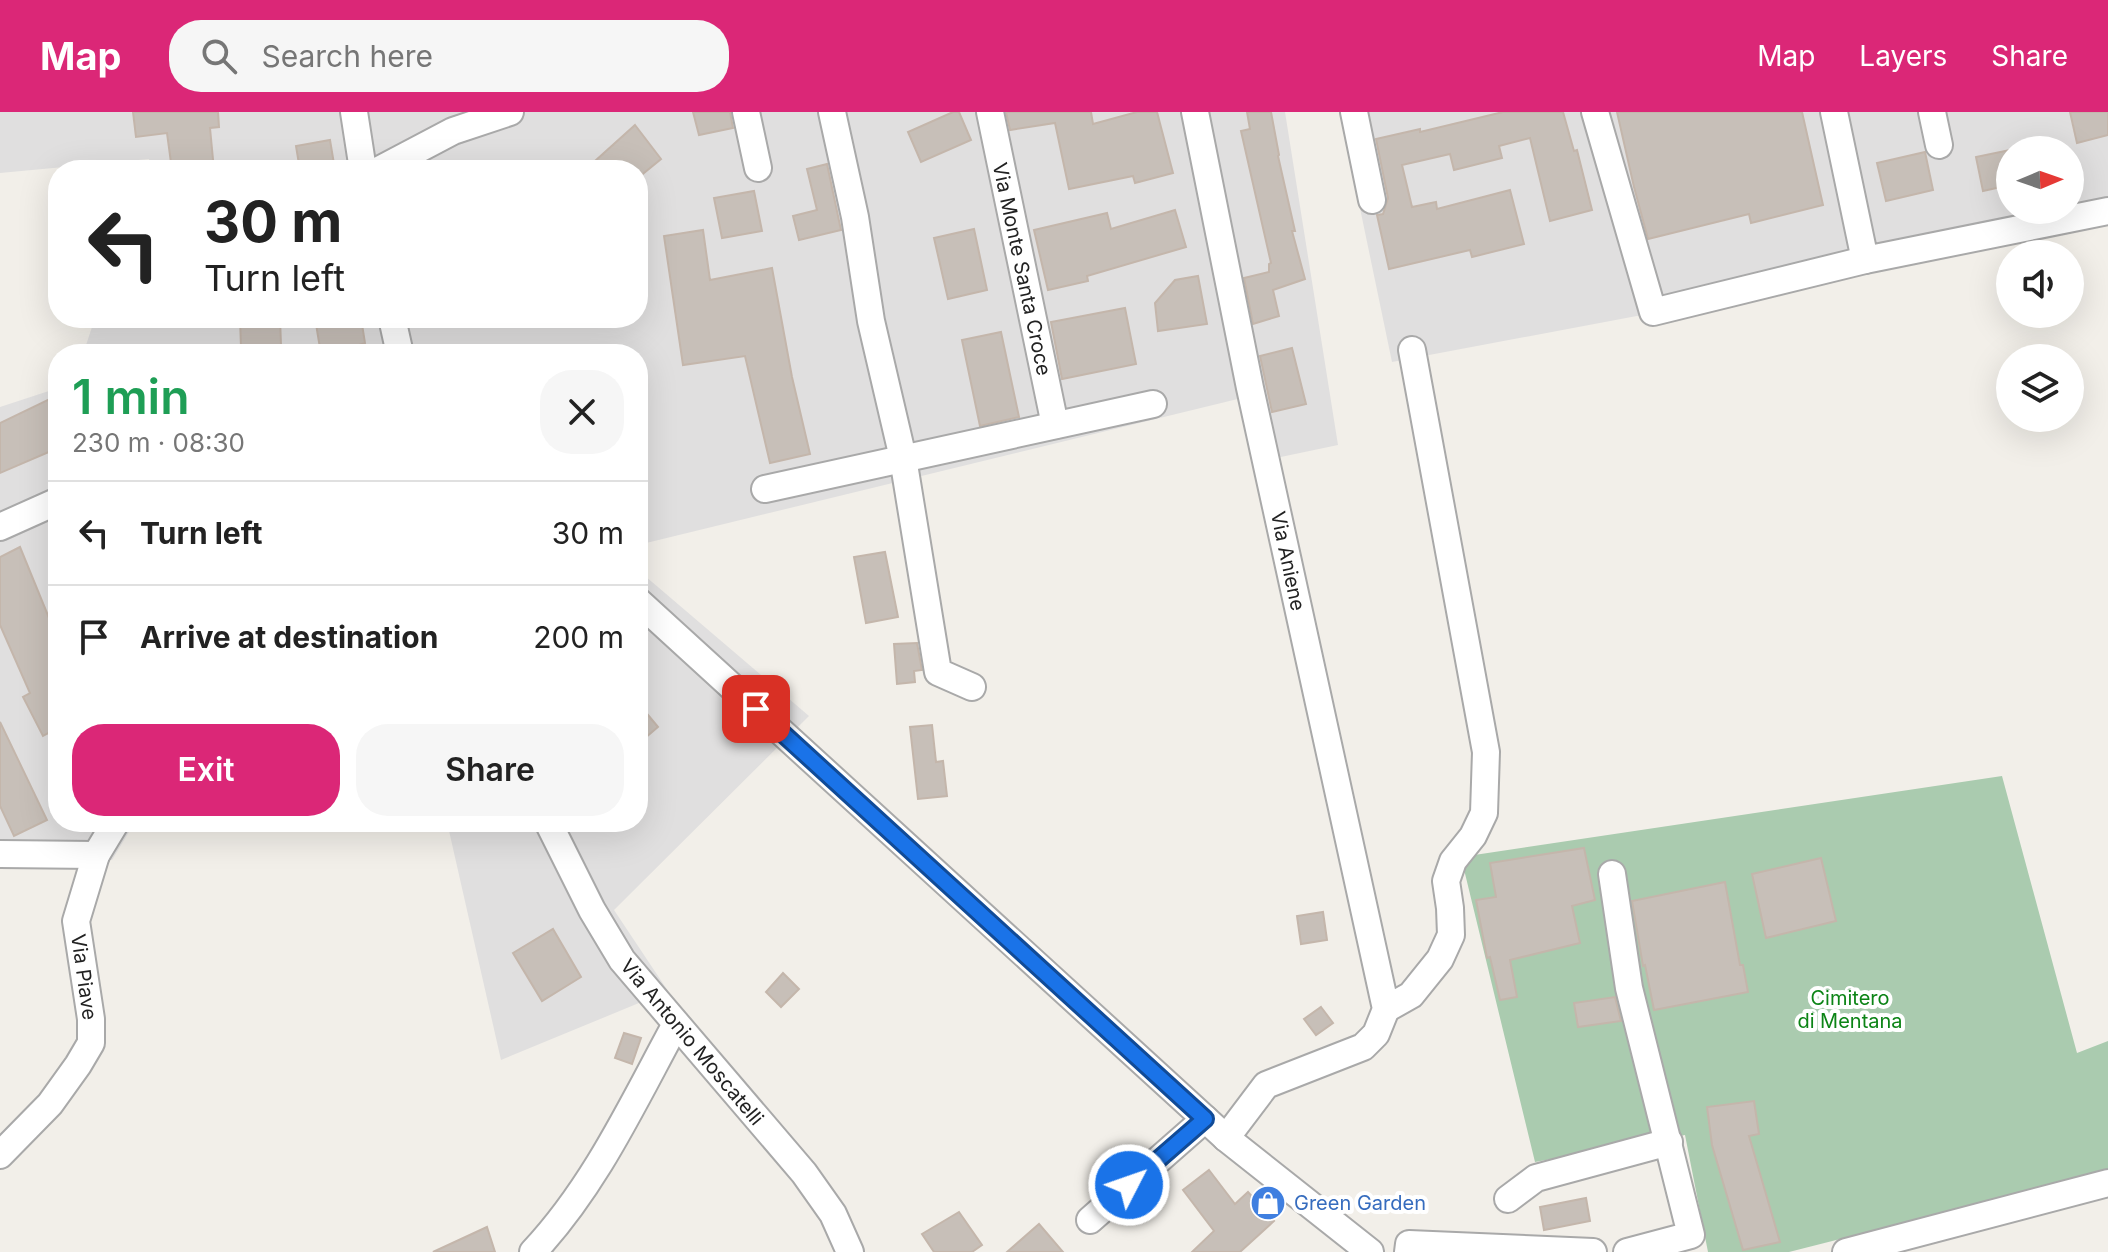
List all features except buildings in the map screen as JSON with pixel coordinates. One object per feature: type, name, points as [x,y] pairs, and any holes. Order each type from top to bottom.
[{"type":"street","points":[[354,112],[361,160]]},
{"type":"street","points":[[398,160],[453,131],[510,112]]},
{"type":"street","points":[[746,112],[758,168]]},
{"type":"street","points":[[832,112],[855,217],[871,321],[903,458],[938,672],[972,687]]},
{"type":"street","name":"Via Monte Santa Croce","points":[[990,112],[1055,425]]},
{"type":"street","name":"Via Aniene","points":[[1195,112],[1250,388],[1386,1009]]},
{"type":"street","points":[[1354,112],[1372,200]]},
{"type":"street","points":[[1595,112],[1653,312],[1865,260],[2108,211]]},
{"type":"street","points":[[1834,112],[1865,260]]},
{"type":"street","points":[[1932,112],[1939,145]]},
{"type":"street","points":[[1226,1138],[1266,1085],[1363,1047],[1376,1034],[1386,1009],[1411,995],[1440,959],[1451,935],[1446,881],[1453,861],[1473,836],[1484,813],[1486,752],[1412,350]]},
{"type":"street","points":[[765,489],[1153,404]]},
{"type":"street","points":[[0,527],[48,505]]},
{"type":"street","points":[[648,610],[1226,1138],[1370,1252]]},
{"type":"street","name":"Via Piave","points":[[0,1155],[50,1104],[91,1043],[91,1019],[76,921],[96,855],[110,832]]},
{"type":"street","name":"Via Antonio Moscatelli","points":[[553,832],[608,939],[629,969],[812,1183],[833,1214],[850,1252]]},
{"type":"street","points":[[0,854],[96,855]]},
{"type":"street","points":[[1612,874],[1629,988],[1691,1235],[1627,1252]]},
{"type":"street","points":[[533,1252],[557,1227],[598,1168],[676,1024]]},
{"type":"street","points":[[1090,1220],[1205,1119]]},
{"type":"street","points":[[1508,1199],[1536,1178],[1669,1142]]},
{"type":"street","points":[[1846,1252],[2108,1183]]},
{"type":"street","points":[[1408,1252],[1409,1244],[1593,1252]]},
{"type":"shaded area","points":[[0,112],[1285,112],[1338,445],[1266,460],[1250,396],[648,543],[648,344],[86,344],[92,328],[648,328],[648,160],[48,160],[48,168],[0,173]]},
{"type":"shaded area","points":[[1340,112],[2108,112],[2108,221],[2017,240],[1996,240],[1996,244],[1806,284],[1392,362]]},
{"type":"shaded area","points":[[48,391],[48,832],[129,832],[112,860],[4,858],[0,848],[0,407]]},
{"type":"shaded area","points":[[648,579],[809,716],[614,910],[668,991],[501,1060],[449,832],[648,832]]},
{"type":"green space","name":"Cimitero di Mentana","points":[[2002,776],[2077,1053],[2108,1041],[2108,1171],[1789,1252],[1708,1252],[1685,1135],[1535,1162],[1461,857]]},
{"type":"place","name":"Green Garden","points":[[1268,1203]]},
{"type":"route","points":[[756,709],[1205,1119],[1129,1185]]}]
